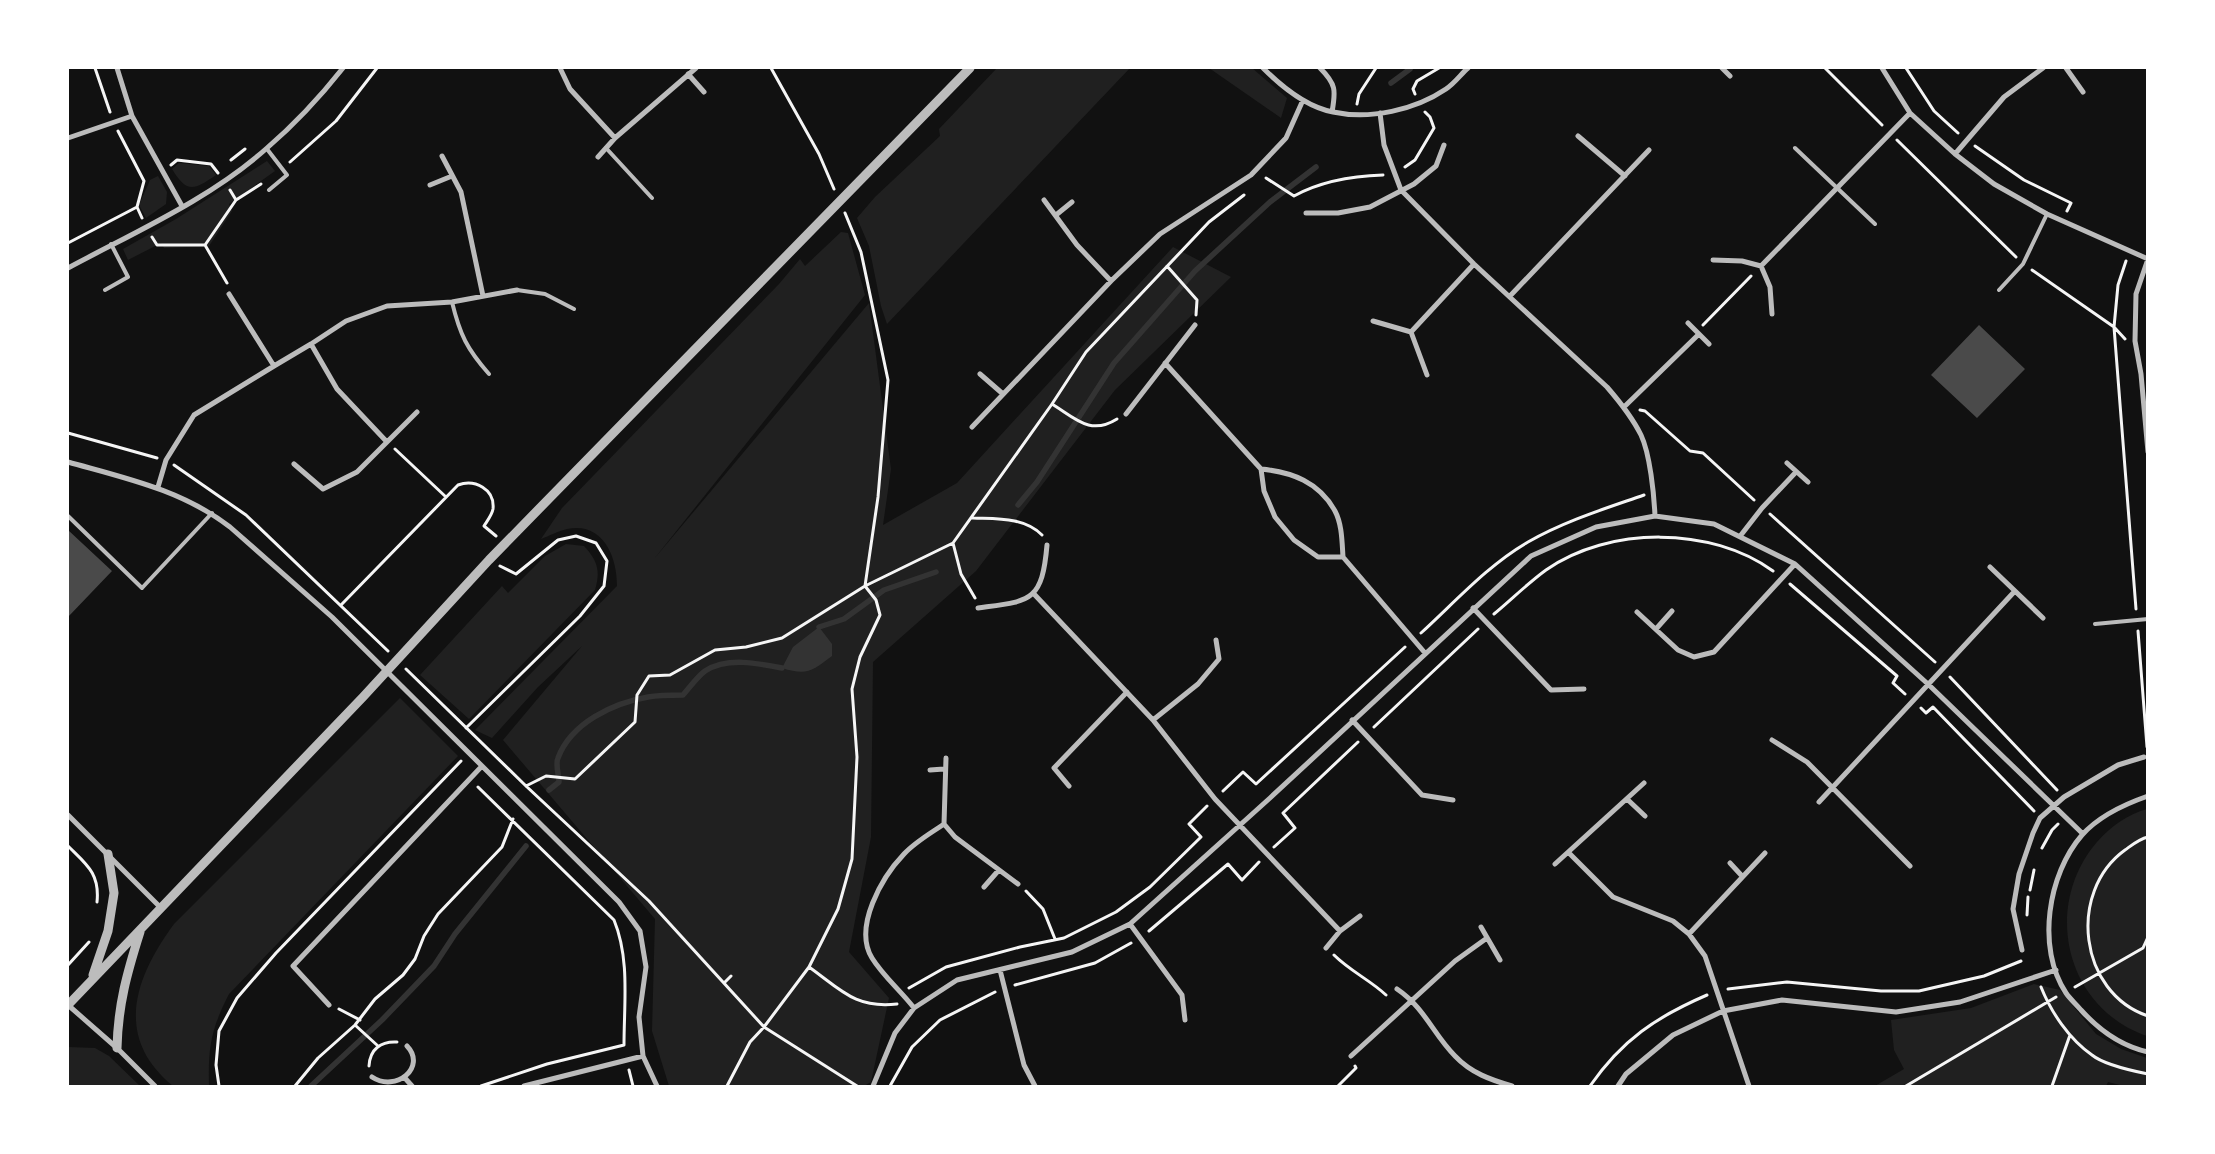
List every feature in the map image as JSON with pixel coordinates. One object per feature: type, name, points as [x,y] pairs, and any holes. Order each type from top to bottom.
[{"type":"street","points":[[117,68],[132,116],[182,206]]},
{"type":"street","points":[[68,268],[182,206],[223,181],[267,149],[318,99],[343,68]]},
{"type":"street","points":[[560,68],[570,89],[615,138]]},
{"type":"street","points":[[598,157],[615,138],[696,68]]},
{"type":"street","points":[[154,1086],[117,1048],[68,1005],[424,632],[505,543],[824,214],[970,68]]},
{"type":"street","points":[[1263,68],[1276,81],[1303,100],[1332,112],[1355,114],[1380,113],[1418,104],[1448,88],[1468,68]]},
{"type":"street","points":[[1320,68],[1332,80],[1335,92],[1332,112]]},
{"type":"street","points":[[1722,68],[1730,76]]},
{"type":"street","points":[[1882,68],[1910,113],[1955,154],[1994,184],[2047,214],[2148,259],[2136,294],[2135,341],[2141,374],[2148,452]]},
{"type":"street","points":[[1955,154],[2004,97],[2043,68]]},
{"type":"street","points":[[2066,68],[2083,92]]},
{"type":"street","points":[[688,74],[704,92]]},
{"type":"street","points":[[972,427],[1111,281],[1160,234],[1251,175],[1286,138],[1303,100]]},
{"type":"street","points":[[1380,113],[1384,144],[1401,190],[1420,212],[1607,387],[1624,407],[1642,436],[1654,492],[1655,516]]},
{"type":"street","points":[[1761,266],[1910,113]]},
{"type":"street","points":[[68,138],[132,116]]},
{"type":"street","points":[[1578,136],[1625,176]]},
{"type":"street","points":[[1306,212],[1338,213],[1370,207],[1414,184],[1436,166],[1444,145]]},
{"type":"street","points":[[1510,296],[1649,150]]},
{"type":"street","points":[[442,156],[462,192],[483,296]]},
{"type":"street","points":[[430,185],[452,176]]},
{"type":"street","points":[[1044,200],[1077,245],[1111,281]]},
{"type":"street","points":[[1056,215],[1072,202]]},
{"type":"street","points":[[1714,260],[1742,261],[1761,266]]},
{"type":"street","points":[[1411,332],[1474,264]]},
{"type":"street","points":[[1761,266],[1770,287],[1772,314]]},
{"type":"street","points":[[158,487],[166,460],[194,415],[311,344],[346,320],[387,306],[452,302],[517,290]]},
{"type":"street","points":[[230,296],[274,366]]},
{"type":"street","points":[[1373,320],[1411,332]]},
{"type":"street","points":[[1688,323],[1709,344]]},
{"type":"street","points":[[1126,414],[1195,325]]},
{"type":"street","points":[[1411,332],[1427,375]]},
{"type":"street","points":[[1624,407],[1699,334]]},
{"type":"street","points":[[311,344],[337,390],[387,442]]},
{"type":"street","points":[[1165,363],[1261,469],[1264,491],[1275,517],[1294,540],[1318,557],[1343,557]]},
{"type":"street","points":[[980,374],[1003,394]]},
{"type":"street","points":[[294,464],[323,488],[357,472],[417,412]]},
{"type":"street","points":[[68,462],[158,487],[212,513],[332,617],[455,740],[524,805],[619,902],[640,931],[646,967],[639,1017],[643,1056],[657,1086]]},
{"type":"street","points":[[1788,463],[1808,482]]},
{"type":"street","points":[[1261,469],[1283,471],[1302,478],[1321,494],[1335,512],[1340,529],[1343,557],[1425,653]]},
{"type":"street","points":[[1741,535],[1762,508],[1796,472]]},
{"type":"street","points":[[873,1086],[895,1033],[914,1008],[957,980],[1072,952],[1130,924],[1531,556],[1596,527],[1655,516],[1714,524],[1741,535],[1795,564],[1929,685],[2083,834]]},
{"type":"street","points":[[978,608],[1018,603],[1034,594],[1044,573],[1047,545]]},
{"type":"street","points":[[1637,612],[1678,650],[1694,657],[1714,652],[1795,564]]},
{"type":"street","points":[[1990,567],[2043,618]]},
{"type":"street","points":[[1819,802],[2014,592]]},
{"type":"street","points":[[1034,594],[1153,720],[1215,799],[1340,931]]},
{"type":"street","points":[[1473,608],[1551,690],[1584,689]]},
{"type":"street","points":[[1656,630],[1672,611]]},
{"type":"street","points":[[1153,720],[1198,684],[1219,659],[1216,640]]},
{"type":"street","points":[[1069,786],[1054,768],[1127,692]]},
{"type":"street","points":[[1352,720],[1422,795],[1453,800]]},
{"type":"street","points":[[1772,740],[1807,762],[1910,866]]},
{"type":"street","points":[[2022,950],[2013,909],[2019,874],[2040,818],[2064,797],[2118,765],[2146,755]]},
{"type":"street","points":[[946,758],[944,770],[944,824],[955,836],[998,871],[1018,884]]},
{"type":"street","points":[[329,1005],[293,966],[482,766]]},
{"type":"street","points":[[930,770],[944,770]]},
{"type":"street","points":[[1555,864],[1644,783]]},
{"type":"street","points":[[2148,796],[2112,811],[2083,834],[2065,859],[2052,894],[2049,934],[2056,970],[2066,992],[2096,1027],[2131,1048],[2148,1052]]},
{"type":"street","points":[[1628,799],[1645,816]]},
{"type":"street","points":[[68,815],[160,908]]},
{"type":"street","points":[[914,1008],[871,957],[865,937],[869,909],[883,881],[904,854],[944,824]]},
{"type":"street","points":[[1569,853],[1613,897],[1673,921],[1689,934],[1705,956],[1748,1086]]},
{"type":"street","points":[[1689,934],[1765,853]]},
{"type":"street","points":[[92,978],[108,931],[114,893],[108,854]]},
{"type":"street","points":[[1730,863],[1742,876]]},
{"type":"street","points":[[984,888],[998,871]]},
{"type":"street","points":[[1326,948],[1340,931],[1360,916]]},
{"type":"street","points":[[1130,924],[1182,995],[1185,1020]]},
{"type":"street","points":[[1481,927],[1500,960]]},
{"type":"street","points":[[117,1048],[118,1019],[123,985],[141,930]]},
{"type":"street","points":[[1351,1056],[1455,961],[1487,938]]},
{"type":"street","points":[[1000,970],[1024,1065],[1035,1086]]},
{"type":"street","points":[[1618,1086],[1626,1074],[1673,1035],[1724,1011],[1782,1000],[1896,1012],[1960,1002],[2056,970]]},
{"type":"street","points":[[1398,989],[1413,999],[1454,1056],[1482,1077],[1512,1086]]},
{"type":"street","points":[[372,1077],[386,1083],[396,1082],[404,1078],[410,1071],[413,1062],[411,1050],[408,1046]]},
{"type":"street","points":[[524,1086],[536,1085],[643,1056]]},
{"type":"street","points":[[404,1078],[412,1086]]},
{"type":"lane","points":[[606,148],[652,198]]},
{"type":"lane","points":[[1795,148],[1875,224]]},
{"type":"lane","points":[[267,149],[287,175],[269,190]]},
{"type":"lane","points":[[1999,290],[2023,264],[2047,214]]},
{"type":"lane","points":[[105,290],[128,277],[111,244]]},
{"type":"lane","points":[[517,290],[545,294],[574,309]]},
{"type":"lane","points":[[452,302],[458,327],[470,353],[489,374]]},
{"type":"lane","points":[[68,516],[142,588],[212,513]]},
{"type":"lane","points":[[2095,624],[2148,619]]},
{"type":"path","points":[[95,68],[113,121],[144,181],[137,207],[157,245],[205,246],[234,293],[230,296]]},
{"type":"path","points":[[236,200],[282,169],[336,121],[377,68]]},
{"type":"path","points":[[771,68],[819,154],[835,190]]},
{"type":"path","points":[[1355,114],[1360,94],[1376,68]]},
{"type":"path","points":[[1824,68],[2023,264],[2114,327],[2123,339],[2135,341]]},
{"type":"path","points":[[1906,68],[1934,111],[1966,140],[2024,180],[2071,203],[2062,221]]},
{"type":"path","points":[[229,162],[248,146]]},
{"type":"path","points":[[216,171],[222,166]]},
{"type":"path","points":[[1259,184],[1266,178],[1278,188],[1294,196]]},
{"type":"path","points":[[526,786],[546,776],[575,779],[635,722],[637,695],[649,676],[670,675],[715,650],[746,647],[782,638],[865,586],[953,543],[1052,404],[1086,352],[1209,222],[1252,189]]},
{"type":"path","points":[[68,243],[137,207]]},
{"type":"path","points":[[727,1086],[750,1042],[764,1028],[809,967],[838,909],[852,859],[858,757],[852,689],[860,657],[880,615],[876,600],[865,586],[878,497],[888,380],[862,252],[842,208]]},
{"type":"path","points":[[2128,251],[2118,286],[2114,327],[2146,755]]},
{"type":"path","points":[[1167,266],[1197,300],[1195,325]]},
{"type":"path","points":[[1699,334],[1701,327],[1761,266]]},
{"type":"path","points":[[1052,404],[1085,425],[1105,427],[1126,414]]},
{"type":"path","points":[[1624,407],[1645,411],[1690,451],[1703,453],[1942,668],[2064,797]]},
{"type":"path","points":[[387,442],[446,497]]},
{"type":"path","points":[[332,617],[458,485],[467,482],[479,484],[488,492],[493,501],[493,511],[484,526],[505,543]]},
{"type":"path","points":[[809,967],[846,996],[864,1003],[896,1004],[902,992],[946,967],[1020,947],[1064,938],[1116,912],[1150,886],[1201,836],[1189,824],[1243,772],[1256,784],[1484,576],[1526,543],[1567,522],[1654,492]]},
{"type":"path","points":[[972,518],[1015,520],[1033,527],[1042,534],[1047,545]]},
{"type":"path","points":[[455,740],[580,616],[604,586],[607,561],[596,543],[576,536],[558,540],[516,574],[489,560]]},
{"type":"path","points":[[1485,622],[1546,569],[1580,552],[1624,540],[1657,537],[1693,539],[1724,546],[1764,565],[1783,578],[1897,676],[1893,682],[1913,702],[1926,713],[1932,707],[2052,830]]},
{"type":"path","points":[[953,543],[961,574],[978,608]]},
{"type":"path","points":[[219,1086],[216,1065],[219,1031],[237,998],[276,953],[469,753]]},
{"type":"path","points":[[470,780],[614,920],[620,936],[625,963],[624,1045],[547,1064],[481,1086]]},
{"type":"path","points":[[295,1086],[318,1058],[355,1025],[376,999],[403,975],[415,959],[424,936],[438,914],[502,847],[512,820],[524,805]]},
{"type":"path","points":[[2148,836],[2115,857],[2097,882],[2087,912],[2088,944],[2098,973],[2116,996],[2139,1013],[2148,1016]]},
{"type":"path","points":[[68,846],[94,872],[98,894],[96,911]]},
{"type":"path","points":[[1018,884],[1043,908],[1056,939]]},
{"type":"path","points":[[68,966],[89,944],[91,936]]},
{"type":"path","points":[[1906,1086],[2047,1002],[2145,948],[2148,937]]},
{"type":"path","points":[[724,983],[731,976]]},
{"type":"path","points":[[2037,976],[2047,1002],[2070,1035],[2093,1056],[2148,1074]]},
{"type":"path","points":[[329,1005],[360,1020]]},
{"type":"path","points":[[355,1025],[378,1046]]},
{"type":"path","points":[[2052,1086],[2070,1035]]},
{"type":"path","points":[[372,1077],[368,1065],[370,1056],[378,1046],[388,1042],[400,1042],[408,1046]]},
{"type":"path","points":[[1338,1086],[1356,1068],[1351,1056]]},
{"type":"shaded area","points":[[997,68],[1130,68],[887,324],[881,306],[869,246],[857,218],[875,197],[940,136],[939,129]]},
{"type":"shaded area","points":[[1209,68],[1252,68],[1287,98],[1281,118]]},
{"type":"shaded area","points":[[267,161],[275,171],[229,204],[232,211],[209,246],[164,248],[161,243],[128,260],[123,249],[176,219]]},
{"type":"shaded area","points":[[179,163],[209,166],[216,175],[202,184],[191,187],[186,186],[172,169]]},
{"type":"shaded area","points":[[158,176],[167,192],[166,204],[146,218],[139,205],[150,180]]},
{"type":"shaded area","points":[[841,232],[848,233],[865,295],[654,559],[869,303],[891,469],[883,525],[957,483],[1173,247],[1231,277],[1115,390],[976,571],[873,662],[871,837],[849,952],[889,998],[871,1082],[864,1086],[669,1086],[652,1031],[655,919],[503,740],[582,646],[538,687],[492,738],[475,730],[617,586],[611,553],[599,536],[579,528],[567,529],[541,539],[562,508],[779,284],[800,259],[805,266]]},
{"type":"shaded area","points":[[566,544],[584,546],[592,556],[598,571],[595,590],[469,719],[420,675],[502,586],[508,593],[545,556]]},
{"type":"shaded area","points":[[819,627],[832,644],[832,656],[809,671],[798,672],[782,668],[793,647]]},
{"type":"shaded area","points":[[400,698],[458,756],[229,994],[214,1028],[209,1060],[209,1086],[173,1086],[154,1067],[142,1047],[137,1027],[136,1006],[141,986],[160,944],[174,924]]},
{"type":"shaded area","points":[[2147,809],[2147,1036],[2119,1022],[2097,1003],[2081,979],[2071,952],[2067,924],[2070,895],[2080,868],[2097,842],[2120,822],[2133,814]]},
{"type":"shaded area","points":[[2034,984],[2060,990],[2096,1034],[2121,1049],[2147,1058],[2147,1086],[2124,1086],[2108,1082],[2106,1086],[1875,1086],[1904,1069],[1894,1050],[1891,1020],[1971,1008]]},
{"type":"shaded area","points":[[68,1047],[95,1048],[109,1056],[140,1086],[68,1086]]},
{"type":"building","points":[[1979,325],[2025,369],[1977,418],[1931,375]]},
{"type":"building","points":[[68,530],[112,571],[68,617]]},
{"type":"waterway","points":[[1391,83],[1410,69]]},
{"type":"waterway","points":[[1018,505],[1037,482],[1114,363],[1195,271],[1270,202],[1316,167]]},
{"type":"waterway","points":[[819,627],[844,619],[884,590],[936,572]]},
{"type":"waterway","points":[[549,790],[559,782],[557,760],[564,746],[583,725],[608,710],[621,704],[648,697],[683,695],[705,671],[723,664],[742,662],[782,668]]},
{"type":"waterway","points":[[311,1086],[382,1020],[434,966],[455,934],[526,846]]}]
